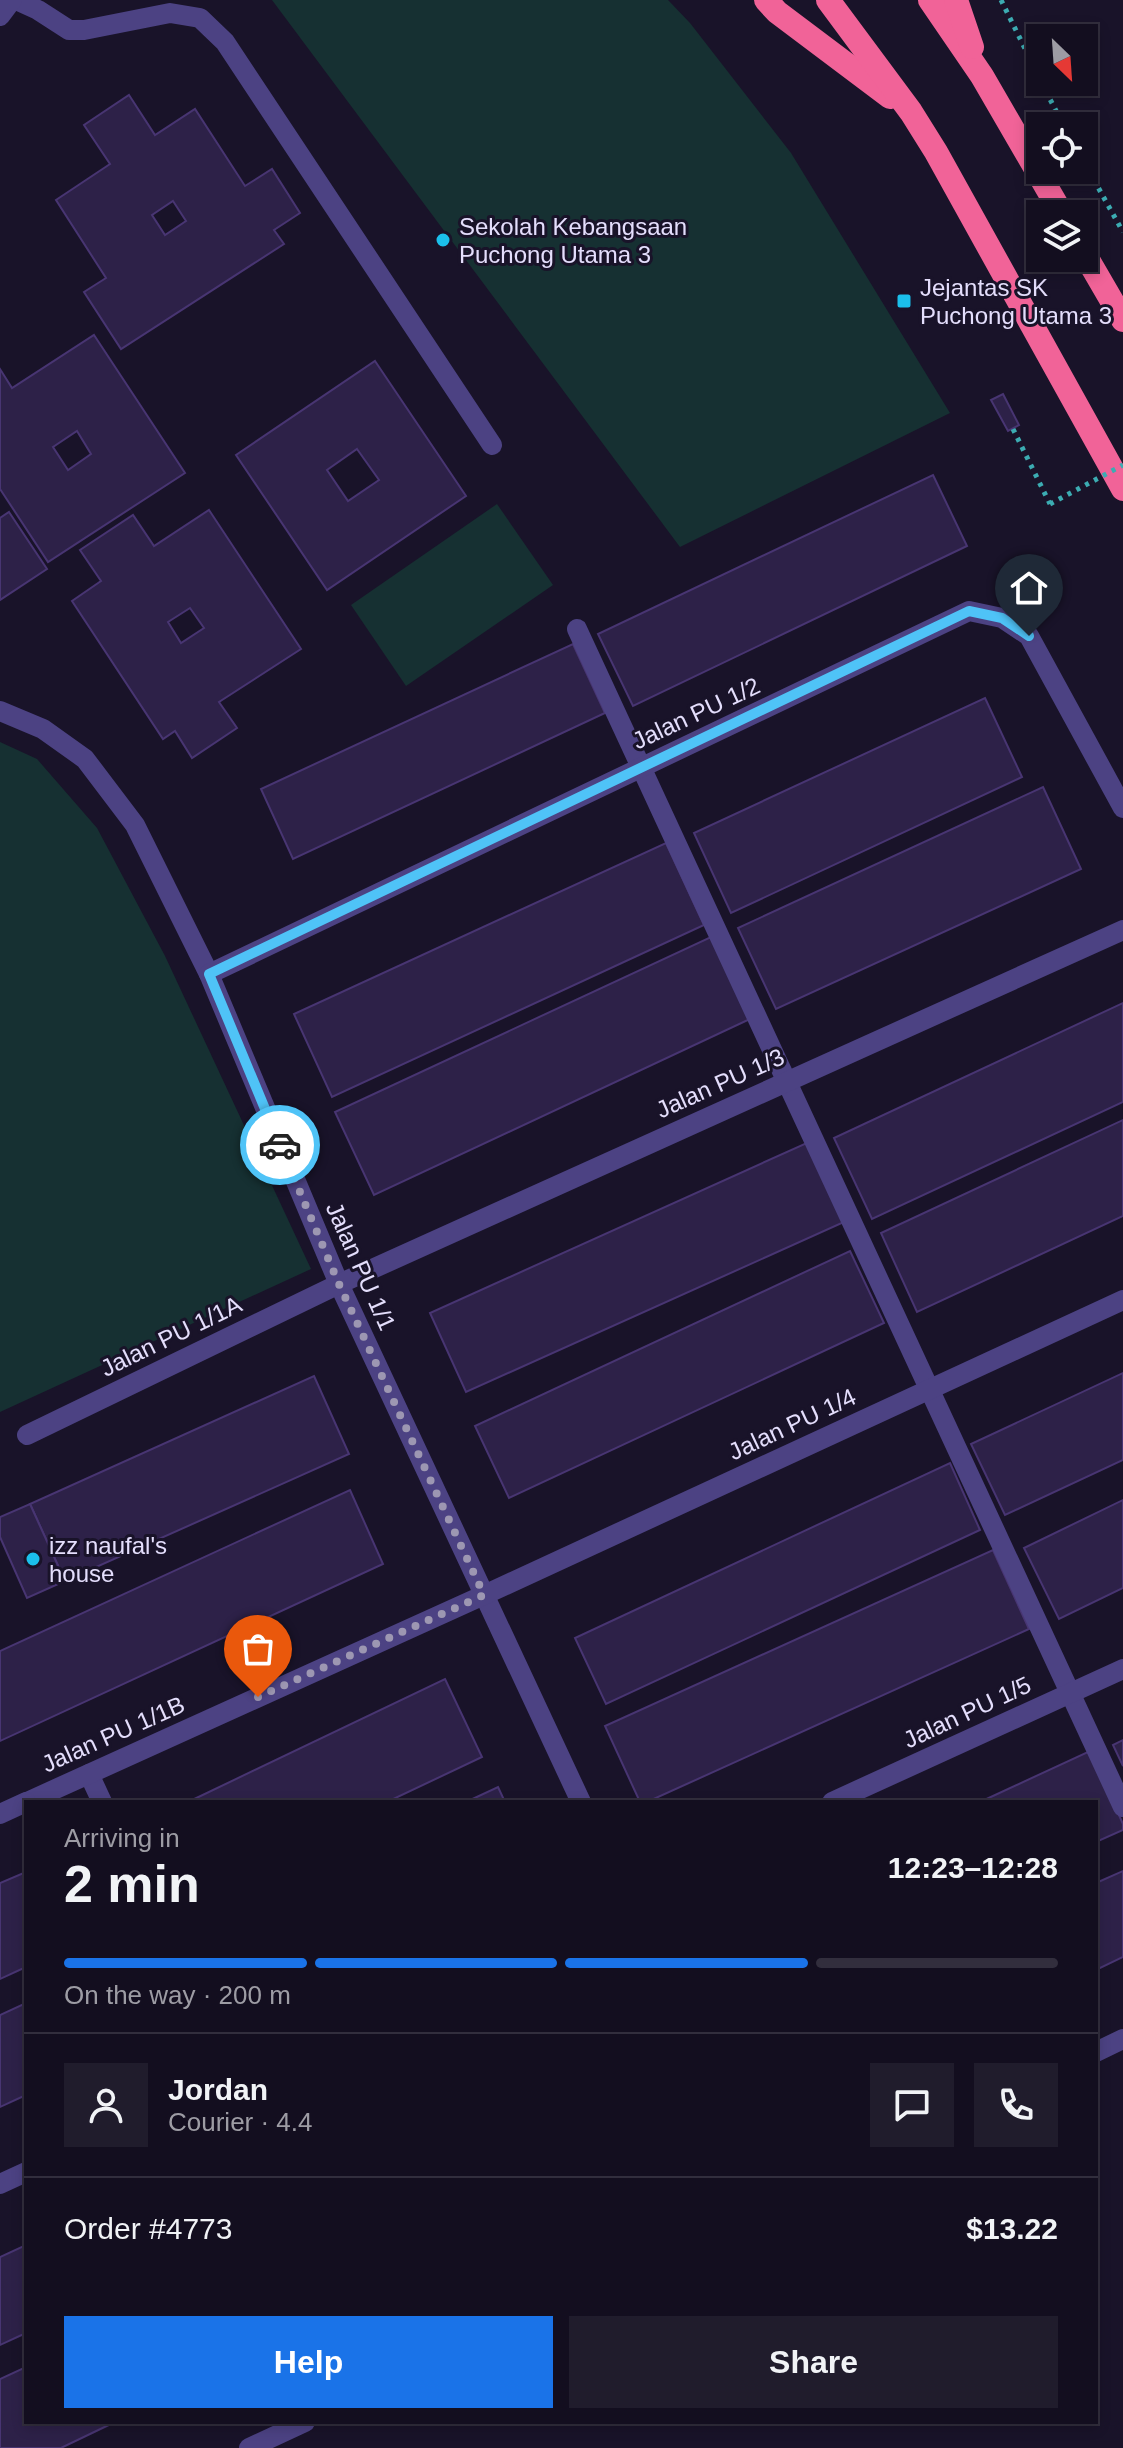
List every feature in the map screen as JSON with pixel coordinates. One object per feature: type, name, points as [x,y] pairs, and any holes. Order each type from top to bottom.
[{"type":"highway","points":[[766,0],[777,12],[911,112]]},
{"type":"highway","points":[[828,0],[911,112],[936,152],[1123,489]]},
{"type":"highway","points":[[930,0],[982,76],[1054,200]]},
{"type":"highway","points":[[956,0],[982,76]]},
{"type":"highway","points":[[1095,272],[1123,320]]},
{"type":"street","points":[[0,16],[14,0],[38,10],[69,30],[84,30],[170,13],[200,18],[225,42],[492,445]]},
{"type":"street","name":"Jalan PU 1/2","points":[[209,974],[969,611],[1002,618],[1029,636],[1123,808]]},
{"type":"street","points":[[577,629],[1123,1807]]},
{"type":"street","name":"Jalan PU 1/1","points":[[0,711],[43,729],[85,759],[135,825],[209,974],[339,1284],[580,1800]]},
{"type":"street","name":"Jalan PU 1/3","points":[[339,1284],[1123,930]]},
{"type":"street","name":"Jalan PU 1/1A","points":[[27,1435],[339,1284]]},
{"type":"street","name":"Jalan PU 1/4","points":[[484,1595],[1123,1300]]},
{"type":"street","name":"Jalan PU 1/1B","points":[[30,1800],[484,1595]]},
{"type":"street","name":"Jalan PU 1/5","points":[[836,1800],[1123,1669]]},
{"type":"street","points":[[89,1774],[101,1800]]},
{"type":"street","name":"Jalan PU 1/1B","points":[[0,1814],[24,1803]]},
{"type":"street","points":[[1098,2051],[1123,2039]]},
{"type":"street","points":[[0,2184],[24,2173]]},
{"type":"street","points":[[249,2448],[301,2424]]},
{"type":"path","points":[[1001,0],[1026,51]]},
{"type":"path","points":[[1096,184],[1123,232]]},
{"type":"path","points":[[1013,429],[1050,504],[1123,465]]},
{"type":"green space","points":[[272,0],[668,0],[690,23],[791,153],[950,413],[680,547]]},
{"type":"green space","points":[[497,504],[553,585],[406,686],[351,605]]},
{"type":"green space","points":[[0,742],[37,759],[97,828],[165,956],[311,1269],[0,1412]]},
{"type":"building","points":[[129,95],[155,135],[195,109],[245,186],[272,169],[300,213],[274,230],[284,244],[121,349],[84,292],[106,278],[56,200],[110,164],[84,125]],"holes":[[[173,201],[186,221],[165,235],[152,215]]]},
{"type":"building","points":[[94,335],[185,473],[48,562],[0,489],[0,369],[12,388]],"holes":[[[77,431],[91,454],[68,470],[53,447]]]},
{"type":"building","points":[[375,361],[466,496],[327,590],[236,455]],"holes":[[[357,449],[379,480],[348,501],[327,470]]]},
{"type":"building","points":[[1003,394],[1019,425],[1008,431],[991,400]]},
{"type":"building","points":[[933,475],[967,546],[633,706],[598,634]]},
{"type":"building","points":[[209,510],[301,649],[219,702],[237,728],[192,758],[175,731],[163,739],[72,601],[101,581],[80,550],[133,515],[154,546]],"holes":[[[190,608],[204,628],[181,643],[168,622]]]},
{"type":"building","points":[[9,512],[47,569],[0,600],[0,518]]},
{"type":"building","points":[[573,644],[605,713],[293,859],[261,789]]},
{"type":"building","points":[[985,698],[1022,777],[731,913],[694,833]]},
{"type":"building","points":[[1043,787],[1081,869],[776,1009],[738,928]]},
{"type":"building","points":[[666,843],[704,925],[332,1097],[294,1014]]},
{"type":"building","points":[[711,937],[750,1019],[374,1195],[335,1112]]},
{"type":"building","points":[[1123,1003],[1123,1102],[872,1219],[834,1138]]},
{"type":"building","points":[[1123,1120],[1123,1216],[917,1312],[881,1233]]},
{"type":"building","points":[[809,1142],[844,1222],[466,1392],[430,1313]]},
{"type":"building","points":[[850,1251],[884,1323],[509,1498],[475,1426]]},
{"type":"building","points":[[1123,1373],[1123,1460],[1005,1515],[971,1444]]},
{"type":"building","points":[[314,1376],[349,1454],[65,1581],[30,1504]]},
{"type":"building","points":[[950,1463],[980,1530],[606,1704],[575,1638]]},
{"type":"building","points":[[350,1490],[383,1564],[0,1741],[0,1651]]},
{"type":"building","points":[[1123,1500],[1123,1588],[1059,1619],[1024,1548]]},
{"type":"building","name":"izz naufal's house","points":[[30,1504],[65,1581],[27,1598],[0,1537],[0,1517]]},
{"type":"building","points":[[993,1550],[1029,1629],[651,1800],[639,1800],[605,1726]]},
{"type":"building","points":[[445,1679],[482,1757],[391,1800],[192,1800]]},
{"type":"building","points":[[1123,1740],[1123,1766],[1113,1745]]},
{"type":"building","points":[[1090,1751],[1123,1830],[1098,1841],[1098,1800],[984,1800]]},
{"type":"building","points":[[498,1787],[504,1800],[470,1800]]},
{"type":"building","points":[[1123,1871],[1123,1957],[1098,1969],[1098,1882]]},
{"type":"building","points":[[24,1873],[24,1968],[0,1979],[0,1883]]},
{"type":"building","points":[[24,2004],[24,2096],[0,2107],[0,2015]]},
{"type":"building","points":[[24,2246],[24,2334],[0,2345],[0,2257]]},
{"type":"building","points":[[24,2368],[24,2424],[111,2424],[61,2448],[0,2448],[0,2379]]},
{"type":"way so far","points":[[258,1697],[484,1595],[339,1284],[280,1145]]},
{"type":"place","name":"Sekolah Kebangsaan Puchong Utama 3","points":[[443,240]]},
{"type":"place","name":"Jejantas SK Puchong Utama 3","points":[[904,301]]},
{"type":"place","name":"izz naufal's house","points":[[33,1559]]},
{"type":"route","points":[[280,1145],[209,974],[969,611],[1002,618],[1029,636]]}]
